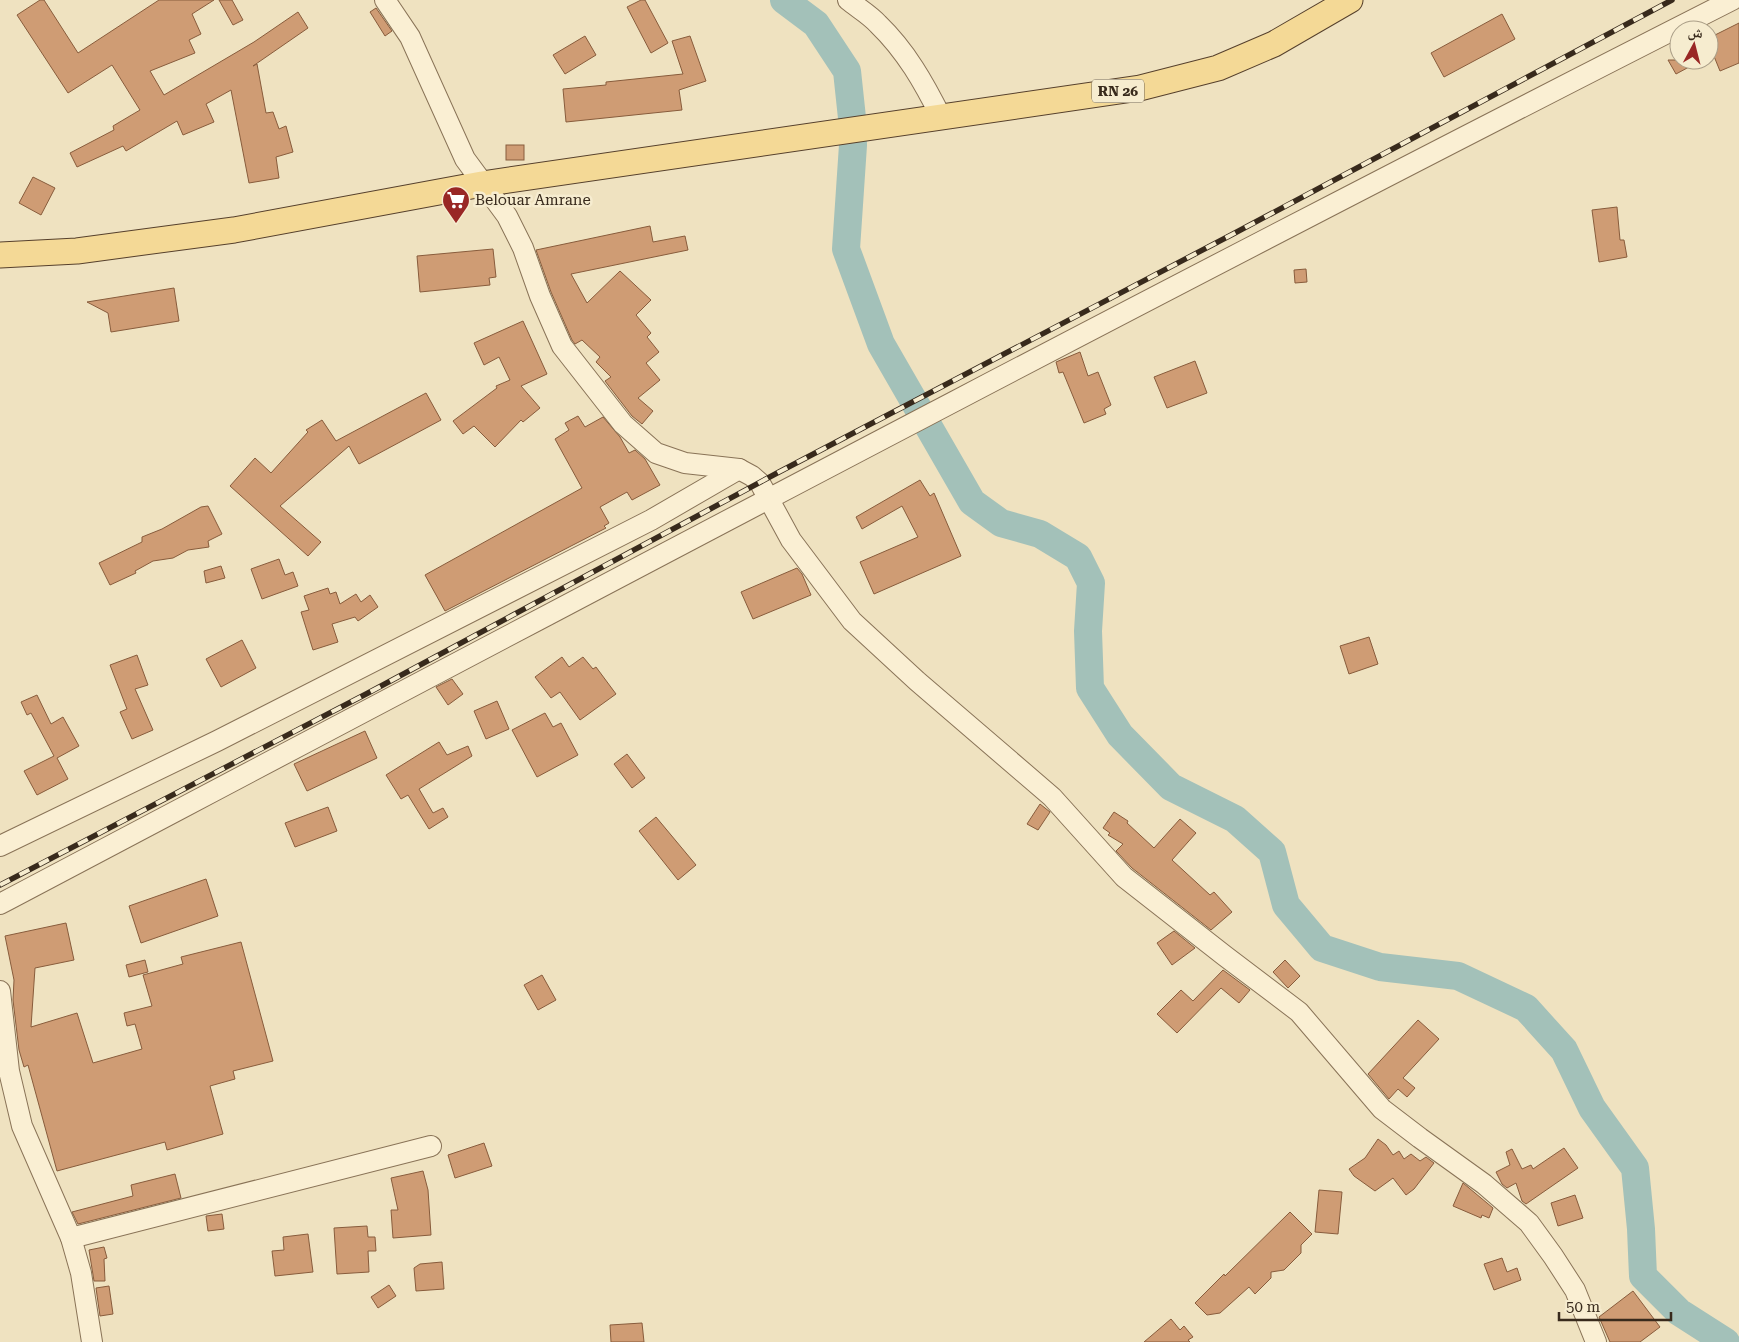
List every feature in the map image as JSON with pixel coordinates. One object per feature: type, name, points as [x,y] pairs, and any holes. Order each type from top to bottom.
[{"type":"main road","name":"RN 26","points":[[0,255],[77,251],[234,230],[482,184],[1140,88],[1218,68],[1274,44],[1350,0]]},
{"type":"street","points":[[385,0],[410,37],[465,159],[507,216],[523,248],[540,296],[562,346],[623,424],[656,453],[685,463],[739,469],[760,483],[791,540],[852,621],[917,681],[1052,797],[1124,877],[1300,1012],[1382,1109],[1484,1184],[1529,1223],[1575,1290],[1596,1342]]},
{"type":"street","points":[[848,0],[877,23],[904,52],[926,86],[941,117]]},
{"type":"street","points":[[0,904],[768,499],[1537,99],[1732,0]]},
{"type":"street","points":[[4,838],[218,740],[651,520],[739,469]]},
{"type":"street","points":[[0,991],[9,1071],[22,1126],[71,1238],[80,1273],[92,1342]]},
{"type":"street","points":[[71,1238],[431,1146]]},
{"type":"building","points":[[40,0],[44,0],[78,53],[159,0],[214,0],[192,14],[201,34],[189,40],[195,53],[150,71],[164,95],[254,42],[298,12],[308,28],[253,66],[257,64],[266,113],[273,112],[279,129],[286,126],[293,152],[276,157],[279,178],[249,183],[231,90],[206,104],[214,122],[183,135],[177,121],[126,151],[123,146],[77,167],[70,153],[114,130],[113,126],[140,110],[112,65],[68,93],[17,15]]},
{"type":"building","points":[[219,0],[232,0],[243,20],[233,25]]},
{"type":"building","points":[[645,0],[668,43],[651,53],[627,7]]},
{"type":"building","points":[[376,8],[392,31],[385,36],[370,12]]},
{"type":"building","points":[[1502,14],[1515,39],[1444,77],[1431,53]]},
{"type":"building","points":[[1739,23],[1739,63],[1720,71],[1719,69],[1719,33]]},
{"type":"building","points":[[585,36],[596,55],[565,74],[553,55]]},
{"type":"building","points":[[690,36],[706,81],[679,90],[682,110],[566,122],[563,89],[606,85],[606,82],[683,74],[672,41]]},
{"type":"building","points":[[1674,70],[1683,70],[1676,74]]},
{"type":"building","points":[[506,145],[524,145],[524,160],[506,160]]},
{"type":"building","points":[[33,177],[55,188],[41,215],[19,203]]},
{"type":"building","points":[[1617,207],[1620,240],[1624,240],[1627,257],[1599,262],[1592,210]]},
{"type":"building","points":[[650,226],[653,242],[685,236],[688,250],[571,274],[587,303],[620,271],[651,300],[636,315],[651,333],[647,337],[659,352],[646,363],[660,380],[638,398],[653,411],[642,424],[632,416],[605,381],[611,377],[596,362],[600,357],[582,340],[575,344],[572,340],[551,292],[536,250]]},
{"type":"building","points":[[493,249],[496,277],[489,278],[490,285],[420,292],[417,256]]},
{"type":"building","points":[[1306,269],[1307,282],[1295,283],[1294,270]]},
{"type":"building","points":[[174,288],[179,321],[111,332],[108,313],[87,302]]},
{"type":"building","points":[[523,321],[547,374],[521,386],[540,408],[523,422],[521,420],[495,447],[474,426],[463,434],[453,421],[497,388],[496,386],[510,380],[499,357],[484,365],[474,343]]},
{"type":"building","points":[[1080,352],[1088,376],[1098,372],[1111,405],[1104,409],[1106,414],[1084,423],[1063,372],[1059,373],[1056,362]]},
{"type":"building","points":[[1195,361],[1207,393],[1167,408],[1154,377]]},
{"type":"building","points":[[426,393],[441,420],[359,464],[349,446],[280,506],[321,542],[308,556],[230,486],[255,458],[271,473],[308,432],[306,430],[322,420],[336,441]]},
{"type":"building","points":[[578,416],[585,427],[603,417],[620,437],[629,453],[635,450],[645,459],[660,485],[632,500],[627,492],[600,507],[609,523],[604,526],[606,528],[445,611],[425,575],[582,488],[555,439],[569,430],[565,423]]},
{"type":"building","points":[[920,480],[930,496],[934,493],[961,556],[874,594],[860,562],[918,537],[902,506],[862,529],[856,517]]},
{"type":"building","points":[[208,506],[222,534],[208,541],[209,547],[188,550],[173,558],[153,561],[135,571],[136,573],[110,585],[99,563],[142,542],[142,537],[162,529],[201,507]]},
{"type":"building","points":[[279,559],[285,575],[293,572],[298,586],[262,599],[251,569]]},
{"type":"building","points":[[221,566],[225,578],[206,583],[204,571]]},
{"type":"building","points":[[797,568],[802,574],[811,595],[753,619],[741,592]]},
{"type":"building","points":[[328,588],[330,594],[336,592],[340,604],[356,594],[361,602],[370,595],[378,607],[358,621],[355,617],[332,624],[338,642],[313,650],[301,612],[309,610],[304,596]]},
{"type":"building","points":[[1369,637],[1378,664],[1349,674],[1340,646]]},
{"type":"building","points":[[242,640],[256,668],[221,687],[206,659]]},
{"type":"building","points":[[137,655],[148,685],[135,689],[153,730],[132,739],[120,712],[127,709],[110,665]]},
{"type":"building","points":[[562,657],[569,667],[583,657],[593,669],[596,667],[616,694],[580,720],[560,692],[551,698],[535,677]]},
{"type":"building","points":[[452,679],[463,694],[448,705],[436,687]]},
{"type":"building","points":[[37,695],[51,724],[63,717],[79,746],[57,758],[68,779],[37,795],[24,771],[54,756],[31,713],[27,715],[21,702]]},
{"type":"building","points":[[497,701],[509,729],[486,739],[474,711]]},
{"type":"building","points":[[545,713],[553,727],[561,723],[578,755],[537,777],[512,730]]},
{"type":"building","points":[[365,731],[377,758],[307,791],[294,764]]},
{"type":"building","points":[[439,742],[447,755],[468,746],[472,756],[419,789],[433,813],[443,808],[448,817],[429,829],[408,795],[401,799],[386,775]]},
{"type":"building","points":[[627,754],[645,778],[632,788],[614,764]]},
{"type":"building","points":[[1040,804],[1050,812],[1038,830],[1027,824]]},
{"type":"building","points":[[328,807],[337,831],[295,847],[285,823]]},
{"type":"building","points":[[1114,812],[1128,821],[1127,823],[1154,848],[1180,819],[1196,833],[1172,860],[1210,895],[1214,892],[1232,912],[1211,930],[1132,868],[1116,851],[1123,844],[1108,835],[1110,833],[1103,828]]},
{"type":"building","points":[[656,817],[696,865],[678,880],[639,831]]},
{"type":"building","points":[[206,879],[218,916],[141,943],[129,906]]},
{"type":"building","points":[[66,923],[74,960],[35,968],[31,1027],[77,1013],[93,1063],[142,1049],[135,1024],[127,1026],[124,1013],[152,1006],[143,975],[183,964],[181,957],[241,942],[273,1061],[233,1071],[235,1079],[210,1086],[223,1134],[167,1150],[165,1142],[57,1171],[28,1065],[24,1067],[19,1050],[13,1000],[14,980],[5,936]]},
{"type":"building","points":[[1174,931],[1195,948],[1172,965],[1157,943]]},
{"type":"building","points":[[145,960],[148,972],[129,977],[126,965]]},
{"type":"building","points":[[1285,960],[1300,976],[1288,988],[1273,972]]},
{"type":"building","points":[[1223,970],[1250,990],[1239,1003],[1221,988],[1177,1033],[1157,1014],[1181,990],[1193,1001]]},
{"type":"building","points":[[542,975],[556,1000],[538,1010],[524,985]]},
{"type":"building","points":[[1418,1020],[1439,1039],[1403,1078],[1415,1088],[1407,1097],[1398,1089],[1389,1099],[1368,1074]]},
{"type":"building","points":[[1378,1139],[1386,1145],[1393,1155],[1399,1151],[1404,1159],[1411,1154],[1420,1161],[1426,1157],[1434,1163],[1414,1189],[1406,1195],[1393,1178],[1375,1191],[1354,1176],[1349,1169],[1365,1158]]},
{"type":"building","points":[[484,1143],[492,1166],[455,1178],[448,1155]]},
{"type":"building","points":[[1564,1148],[1578,1168],[1526,1204],[1522,1201],[1516,1183],[1507,1188],[1502,1184],[1496,1172],[1510,1165],[1506,1152],[1512,1149],[1522,1169],[1531,1165],[1533,1169]]},
{"type":"building","points":[[423,1171],[428,1190],[431,1235],[393,1238],[391,1210],[398,1210],[391,1178]]},
{"type":"building","points":[[175,1174],[181,1198],[78,1224],[72,1212],[133,1196],[131,1185]]},
{"type":"building","points":[[1463,1183],[1493,1208],[1489,1218],[1482,1215],[1481,1218],[1453,1206]]},
{"type":"building","points":[[1319,1190],[1342,1192],[1338,1234],[1315,1232]]},
{"type":"building","points":[[1575,1195],[1583,1218],[1558,1226],[1551,1203]]},
{"type":"building","points":[[1290,1212],[1312,1234],[1301,1245],[1301,1253],[1284,1270],[1271,1272],[1271,1278],[1255,1294],[1249,1287],[1220,1313],[1207,1315],[1195,1303]]},
{"type":"building","points":[[222,1214],[224,1229],[208,1231],[206,1216]]},
{"type":"building","points":[[367,1226],[368,1237],[375,1237],[376,1251],[368,1251],[369,1272],[337,1274],[334,1228]]},
{"type":"building","points":[[308,1234],[313,1272],[275,1276],[272,1251],[284,1250],[283,1237]]},
{"type":"building","points":[[104,1247],[107,1258],[104,1259],[105,1281],[94,1281],[89,1250]]},
{"type":"building","points":[[1502,1258],[1507,1272],[1517,1268],[1521,1280],[1494,1290],[1484,1264]]},
{"type":"building","points":[[442,1262],[444,1289],[416,1291],[414,1268],[420,1264]]},
{"type":"building","points":[[389,1285],[396,1296],[378,1308],[371,1297]]},
{"type":"building","points":[[109,1286],[113,1314],[100,1316],[96,1288]]},
{"type":"building","points":[[1633,1291],[1660,1327],[1640,1342],[1610,1342],[1599,1317]]},
{"type":"building","points":[[1171,1319],[1180,1330],[1184,1326],[1193,1337],[1188,1340],[1190,1342],[1144,1342]]},
{"type":"building","points":[[642,1323],[644,1342],[611,1342],[610,1325]]},
{"type":"waterway","points":[[784,0],[816,24],[847,71],[853,145],[846,249],[881,344],[972,502],[1001,523],[1040,534],[1078,557],[1091,583],[1088,631],[1090,688],[1120,735],[1171,787],[1235,819],[1272,852],[1286,905],[1322,948],[1380,967],[1458,976],[1526,1008],[1564,1050],[1592,1108],[1635,1168],[1643,1276],[1679,1312],[1726,1342]]},
{"type":"railway","points":[[0,885],[368,693],[779,472],[1233,234],[1672,0]]},
{"type":"place","name":"Belouar Amrane","points":[[456,224]]}]
